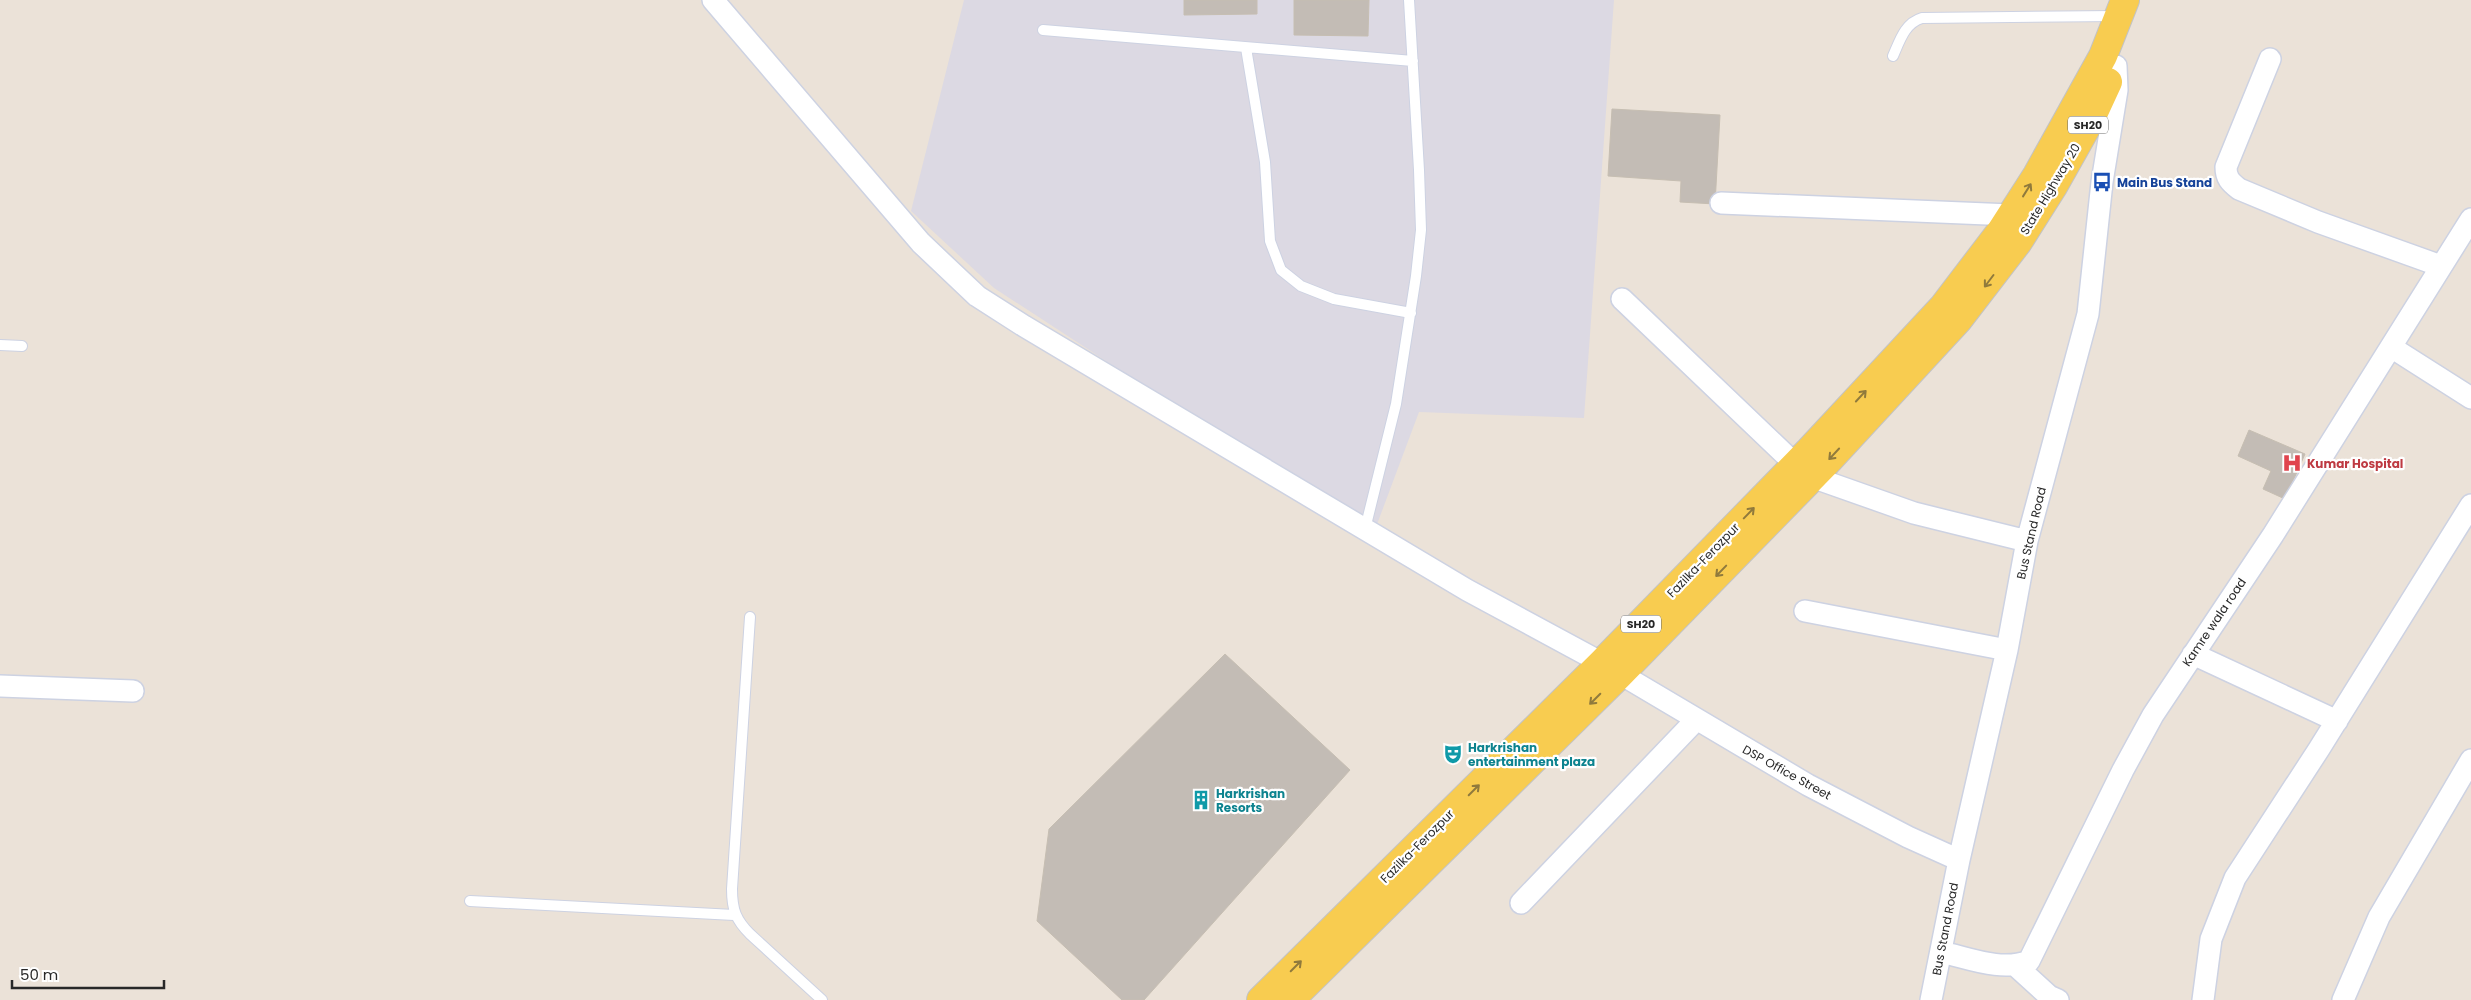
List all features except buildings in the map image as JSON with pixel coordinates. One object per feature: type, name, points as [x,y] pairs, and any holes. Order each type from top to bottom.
[{"type":"main road","name":"State Highway 20","points":[[2010,230],[2081,139],[2116,66],[2143,0]]},
{"type":"main road","name":"State Highway 20","points":[[2010,230],[2103,56],[2122,8]]},
{"type":"main road","name":"Fazilka-Ferozpur","points":[[1290,1000],[1804,471],[1958,320],[2010,230]]},
{"type":"main road","name":"Fazilka-Ferozpur","points":[[1261,1000],[1611,669]]},
{"type":"street","name":"DSP Office Street","points":[[713,0],[921,243],[977,296],[1024,326],[1467,590],[1611,669],[1808,785],[1908,837],[1959,860]]},
{"type":"street","points":[[2270,59],[2226,167],[2226,176],[2239,189],[2318,222],[2441,266]]},
{"type":"street","name":"Bus Stand Road","points":[[1931,1000],[1959,860],[2007,650],[2027,541],[2088,314],[2102,182],[2117,90],[2116,66]]},
{"type":"street","points":[[1721,203],[2010,230]]},
{"type":"street","name":"Kamre wala road","points":[[2016,966],[2029,961],[2035,951],[2123,770],[2153,715],[2272,535],[2471,219]]},
{"type":"street","points":[[1622,299],[1804,471],[1914,512],[2027,541]]},
{"type":"street","points":[[2391,347],[2471,398]]},
{"type":"street","points":[[2203,1000],[2211,939],[2235,878],[2337,721],[2471,505]]},
{"type":"street","points":[[1805,611],[2007,650]]},
{"type":"street","points":[[2193,654],[2337,721]]},
{"type":"street","points":[[0,686],[133,691]]},
{"type":"street","points":[[1521,903],[1696,720]]},
{"type":"street","points":[[2344,1000],[2379,918],[2471,760]]},
{"type":"street","points":[[1941,952],[1999,966],[2016,966],[2049,996],[2058,1000]]},
{"type":"lane","points":[[1365,529],[1396,404],[1411,313],[1421,230],[1409,0]]},
{"type":"lane","points":[[1893,56],[1904,31],[1913,21],[1922,18],[2122,8]]},
{"type":"lane","points":[[1043,30],[1413,61]]},
{"type":"lane","points":[[1246,48],[1265,162],[1270,241],[1281,270],[1301,286],[1334,298],[1411,313]]},
{"type":"lane","points":[[0,345],[22,346]]},
{"type":"lane","points":[[750,617],[732,889],[734,916],[750,934],[822,1000]]},
{"type":"lane","points":[[470,900],[734,916]]},
{"type":"shaded area","points":[[964,0],[1614,0],[1584,418],[1419,412],[1373,535],[994,288],[911,211]]},
{"type":"place","name":"Main Bus Stand","points":[[2102,182]]},
{"type":"place","name":"Kumar Hospital","points":[[2292,463]]},
{"type":"place","name":"Harkrishan entertainment plaza","points":[[1453,754]]},
{"type":"place","name":"Harkrishan Resorts","points":[[1201,800]]}]
